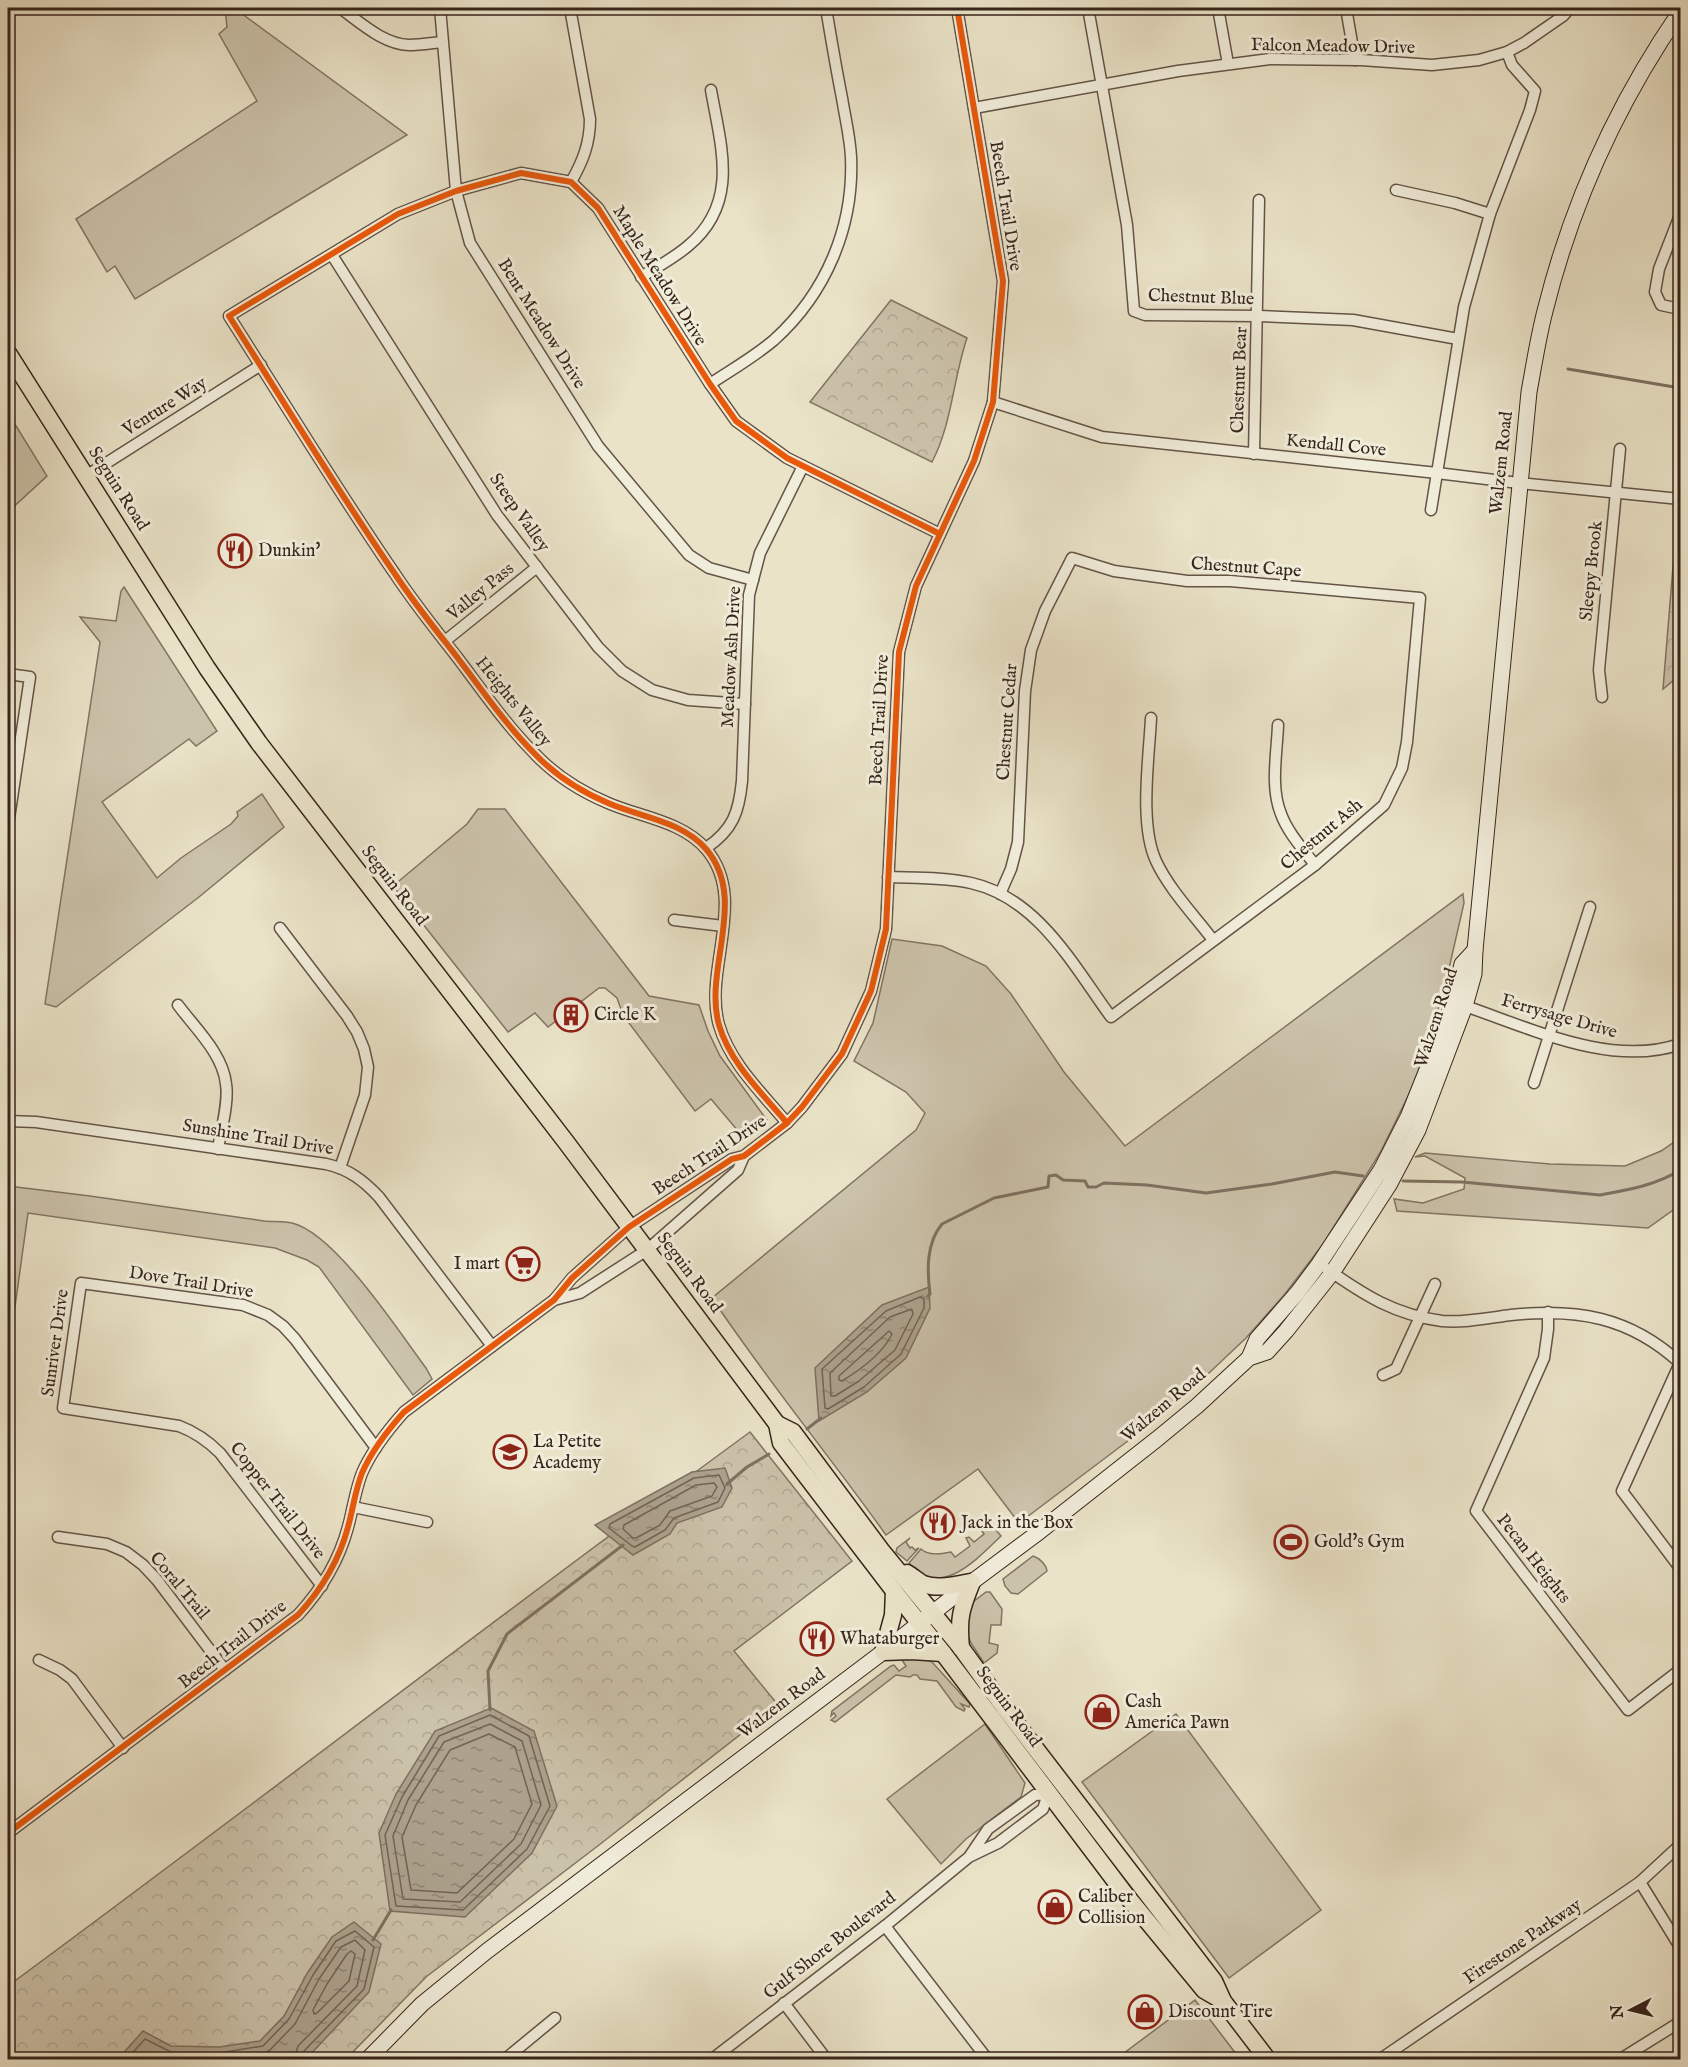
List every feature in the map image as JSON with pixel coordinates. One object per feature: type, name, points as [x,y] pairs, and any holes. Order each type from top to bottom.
[{"type":"main road","name":"Seguin Road","points":[[8,352],[207,668],[259,743],[647,1250],[777,1424],[781,1443],[894,1591],[962,1649],[1036,1750],[1214,1981],[1223,2001],[1268,2060]]},
{"type":"main road","name":"Seguin Road","points":[[777,1424],[794,1432],[896,1567],[926,1618],[943,1653],[1125,1894],[1204,1990],[1223,2001]]},
{"type":"main road","points":[[896,1567],[929,1586],[940,1587],[972,1582]]},
{"type":"main road","points":[[962,1649],[959,1620],[972,1582]]},
{"type":"main road","points":[[894,1591],[893,1615],[883,1652],[943,1653]]},
{"type":"main road","points":[[1036,1750],[1045,1769],[1048,1794],[1057,1794],[1086,1814]]},
{"type":"street","points":[[340,8],[392,42],[409,45],[442,42]]},
{"type":"street","name":"Bent Meadow Drive","points":[[440,8],[456,191],[470,243],[598,446],[689,555],[709,568],[753,580]]},
{"type":"street","points":[[332,255],[398,214],[456,191],[521,173],[571,182],[587,150],[590,127],[570,8]]},
{"type":"street","points":[[710,384],[748,359],[789,326],[818,289],[838,246],[849,201],[851,154],[826,8]]},
{"type":"street","name":"Beech Trail Drive","points":[[8,1833],[298,1615],[322,1587],[342,1548],[362,1476],[376,1448],[404,1412],[554,1300],[572,1278],[629,1227],[732,1159],[744,1156],[787,1123],[842,1054],[871,991],[886,929],[899,652],[916,586],[974,461],[993,402],[1003,281],[957,8]]},
{"type":"street","points":[[1088,8],[1102,85]]},
{"type":"street","points":[[1218,8],[1228,64]]},
{"type":"street","points":[[1346,8],[1355,60]]},
{"type":"street","name":"Falcon Meadow Drive","points":[[974,108],[1178,71],[1270,59],[1355,60],[1432,65],[1479,60],[1507,52],[1549,27],[1570,8]]},
{"type":"street","name":"Walzem Road","points":[[367,2060],[422,2004],[487,1951],[883,1652],[1157,1439],[1249,1358],[1267,1352],[1332,1273],[1389,1185],[1418,1130],[1465,1006],[1474,974],[1528,392],[1544,313],[1567,235],[1586,182],[1618,114],[1680,12]]},
{"type":"street","points":[[1431,510],[1464,307],[1490,214],[1530,110],[1535,91],[1512,65],[1507,52]]},
{"type":"street","name":"Chestnut Blue","points":[[1102,85],[1127,225],[1134,311],[1145,315],[1353,320],[1458,339]]},
{"type":"street","points":[[641,277],[687,247],[702,232],[718,206],[723,186],[724,166],[711,90]]},
{"type":"street","name":"Maple Meadow Drive","points":[[571,182],[598,208],[736,421],[787,458],[940,534]]},
{"type":"street","points":[[1396,190],[1455,203],[1490,214]]},
{"type":"street","name":"Chestnut Bear","points":[[1254,454],[1259,200]]},
{"type":"street","points":[[1680,215],[1659,269],[1655,292],[1661,305],[1680,309]]},
{"type":"street","name":"Heights Valley","points":[[332,255],[230,316],[394,574],[514,732],[549,767],[570,782],[608,803],[679,829],[706,848],[716,865],[722,884],[725,907],[714,988],[719,1026],[731,1054],[787,1123]]},
{"type":"street","name":"Steep Valley","points":[[332,255],[497,515],[598,647],[613,663],[652,690],[707,703],[745,704]]},
{"type":"street","name":"Venture Way","points":[[86,476],[261,365]]},
{"type":"street","name":"Kendall Cove","points":[[993,402],[1102,438],[1680,499]]},
{"type":"street","name":"Sleepy Brook","points":[[1602,697],[1599,669],[1620,449]]},
{"type":"street","name":"Meadow Ash Drive","points":[[706,848],[728,829],[738,811],[742,781],[747,625],[753,580],[760,553],[804,466]]},
{"type":"street","name":"Chestnut Cape","points":[[1072,558],[1114,571],[1187,581],[1230,581],[1420,598]]},
{"type":"street","name":"Chestnut Cedar","points":[[1000,894],[1011,869],[1018,842],[1025,691],[1031,650],[1045,611],[1072,558]]},
{"type":"street","name":"Valley Pass","points":[[445,641],[537,567]]},
{"type":"street","name":"Chestnut Ash","points":[[1000,894],[1025,910],[1047,929],[1111,1017],[1315,865],[1384,805],[1402,768],[1407,742],[1420,598]]},
{"type":"street","points":[[8,674],[30,677],[9,802],[8,825]]},
{"type":"street","points":[[1151,718],[1146,818],[1149,840],[1162,872],[1213,940]]},
{"type":"street","points":[[1278,725],[1276,799],[1291,833],[1315,865]]},
{"type":"street","points":[[888,877],[957,880],[1000,894]]},
{"type":"street","points":[[1534,1083],[1590,907]]},
{"type":"street","points":[[674,920],[723,926]]},
{"type":"street","points":[[280,928],[347,1016],[364,1049],[368,1067],[365,1095],[340,1168]]},
{"type":"street","name":"Walzem Road","points":[[1249,1358],[1257,1339],[1319,1264],[1381,1170],[1408,1117],[1453,1004],[1462,964],[1475,950]]},
{"type":"street","points":[[178,1005],[223,1068],[226,1090],[218,1149]]},
{"type":"street","name":"Ferrysage Drive","points":[[1465,1006],[1600,1050],[1646,1051],[1680,1044]]},
{"type":"street","name":"Sunshine Trail Drive","points":[[8,1121],[36,1122],[326,1164],[340,1168],[366,1183],[379,1197],[492,1347]]},
{"type":"street","name":"Beech Trail Drive","points":[[554,1300],[580,1293],[647,1250],[738,1170],[744,1156]]},
{"type":"street","points":[[1319,1264],[1364,1295],[1405,1313],[1456,1321],[1548,1312],[1584,1315],[1612,1321],[1648,1338],[1680,1363],[1622,1491],[1680,1568]]},
{"type":"street","name":"Sunriver Drive","points":[[63,1408],[81,1283]]},
{"type":"street","name":"Dove Trail Drive","points":[[81,1283],[243,1305],[268,1315],[295,1339],[376,1448]]},
{"type":"street","points":[[1383,1375],[1396,1369],[1422,1317],[1435,1284]]},
{"type":"street","name":"Pecan Heights","points":[[1548,1312],[1544,1358],[1476,1511],[1628,1710],[1680,1670]]},
{"type":"street","name":"Copper Trail Drive","points":[[63,1408],[178,1426],[208,1441],[220,1453],[322,1587]]},
{"type":"street","points":[[353,1507],[427,1522]]},
{"type":"street","name":"Coral Trail","points":[[58,1537],[107,1544],[126,1552],[143,1564],[225,1670]]},
{"type":"street","points":[[39,1659],[72,1679],[123,1748]]},
{"type":"street","name":"Gulf Shore Boulevard","points":[[711,2060],[885,1926],[969,1857],[998,1843],[1043,1809],[1048,1794],[1035,1795],[988,1829],[969,1857]]},
{"type":"street","name":"Firestone Parkway","points":[[1379,2060],[1640,1882],[1680,1845]]},
{"type":"street","points":[[1640,1882],[1680,1947]]},
{"type":"street","points":[[885,1926],[987,2060]]},
{"type":"street","points":[[784,2003],[827,2060]]},
{"type":"street","points":[[504,2060],[555,2018]]},
{"type":"street","points":[[1619,2060],[1680,2022]]},
{"type":"green space","points":[[225,8],[234,8],[407,135],[135,299],[115,266],[107,272],[76,219],[257,101],[219,34],[227,27]]},
{"type":"green space","points":[[891,300],[967,338],[944,432],[932,462],[810,402]]},
{"type":"green space","points":[[8,413],[47,476],[8,512]]},
{"type":"green space","points":[[1678,505],[1680,505],[1680,675],[1663,689]]},
{"type":"green space","points":[[124,587],[217,731],[196,746],[189,739],[102,802],[157,878],[181,858],[231,824],[238,816],[237,812],[262,794],[284,827],[199,897],[56,1007],[45,1004],[100,642],[80,617],[116,621],[121,591]]},
{"type":"green space","points":[[478,809],[505,809],[649,996],[699,1005],[720,1056],[767,1120],[744,1138],[711,1099],[695,1111],[623,1015],[617,998],[605,988],[599,988],[548,1027],[535,1013],[508,1032],[393,886],[467,824]]},
{"type":"green space","points":[[1463,894],[1464,903],[1445,986],[1418,1076],[1380,1153],[1323,1244],[1285,1294],[1246,1338],[1191,1390],[1149,1425],[1019,1523],[978,1469],[886,1535],[712,1298],[916,1130],[925,1113],[906,1092],[854,1061],[873,1023],[892,939],[942,946],[986,966],[1011,994],[1064,1072],[1125,1146]]},
{"type":"green space","points":[[1680,1138],[1680,1205],[1648,1228],[1397,1211],[1394,1199],[1423,1203],[1464,1189],[1465,1178],[1425,1156],[1415,1157],[1425,1153],[1550,1164],[1625,1166],[1661,1151]]},
{"type":"green space","points":[[8,1186],[292,1223],[309,1231],[346,1264],[383,1309],[432,1379],[413,1395],[319,1267],[307,1260],[275,1248],[28,1213],[8,1357]]},
{"type":"green space","points":[[750,1432],[852,1561],[734,1651],[778,1705],[426,1977],[346,2059],[8,2059],[8,1986]]},
{"type":"green space","points":[[989,1522],[1001,1536],[969,1565],[957,1572],[945,1577],[933,1578],[921,1574],[909,1563],[921,1549],[931,1554],[951,1552],[955,1557],[970,1546],[966,1538],[969,1537],[974,1542],[984,1534],[983,1526]]},
{"type":"green space","points":[[910,1538],[906,1542],[910,1548],[915,1550],[919,1548],[907,1561],[896,1552],[897,1548]]},
{"type":"green space","points":[[1033,1556],[1042,1562],[1047,1571],[1018,1594],[1011,1593],[1003,1579]]},
{"type":"green space","points":[[986,1592],[990,1592],[1002,1609],[1001,1625],[991,1625],[989,1643],[998,1645],[997,1653],[984,1663],[964,1627],[973,1602]]},
{"type":"green space","points":[[926,1659],[932,1662],[970,1704],[969,1707],[961,1704],[964,1711],[956,1707],[937,1681],[920,1679],[917,1675],[910,1677],[896,1675],[835,1722],[831,1720],[836,1716],[834,1713],[831,1716],[832,1711],[891,1666],[894,1665],[899,1671],[906,1666],[902,1660]]},
{"type":"green space","points":[[1176,1714],[1321,1910],[1229,1978],[1082,1782]]},
{"type":"green space","points":[[985,1724],[1025,1783],[1021,1797],[966,1839],[941,1864],[887,1799]]},
{"type":"green space","points":[[1195,2000],[1240,2059],[1116,2059]]},
{"type":"water","points":[[929,1287],[930,1308],[906,1358],[867,1392],[819,1421],[815,1368],[882,1305]]},
{"type":"water","points":[[725,1468],[732,1488],[722,1507],[677,1523],[670,1534],[633,1555],[595,1525],[692,1472]]},
{"type":"water","points":[[491,1708],[534,1731],[557,1806],[532,1853],[465,1917],[390,1911],[379,1833],[396,1794],[435,1731]]},
{"type":"water","points":[[354,1922],[381,1944],[369,1992],[306,2059],[118,2059],[143,2031],[171,2046],[219,2047],[260,2041],[284,2016],[308,1972],[332,1937]]},
{"type":"waterway","points":[[1568,369],[1680,388]]},
{"type":"waterway","points":[[1403,1181],[1462,1182],[1600,1195],[1652,1183],[1680,1170]]},
{"type":"waterway","points":[[928,1296],[930,1294],[928,1276],[930,1248],[942,1224],[994,1198],[1048,1187],[1049,1176],[1056,1175],[1063,1180],[1085,1181],[1088,1187],[1096,1187],[1104,1183],[1147,1185],[1206,1193],[1335,1172],[1363,1176]]},
{"type":"waterway","points":[[807,1429],[821,1418]]},
{"type":"waterway","points":[[727,1484],[747,1467],[769,1454]]},
{"type":"waterway","points":[[490,1710],[488,1671],[507,1634],[623,1545]]},
{"type":"waterway","points":[[373,1940],[391,1910]]},
{"type":"cycle path","points":[[8,1833],[298,1615],[315,1595],[335,1563],[348,1527],[360,1480],[370,1456],[404,1412],[554,1300],[572,1278],[629,1227],[732,1159],[744,1156],[787,1123],[842,1054],[871,991],[886,929],[899,652],[916,586],[974,461],[993,402],[1003,281],[957,8]]},
{"type":"cycle path","points":[[787,1123],[739,1065],[719,1025],[716,981],[723,935],[724,890],[718,869],[706,849],[685,832],[673,826],[620,808],[588,794],[551,769],[524,743],[402,585],[331,478],[229,316],[398,214],[456,191],[521,173],[571,182],[598,208],[736,421],[787,458],[940,534]]},
{"type":"place","name":"Dunkin'","points":[[235,551]]},
{"type":"place","name":"Circle K","points":[[571,1015]]},
{"type":"place","name":"I mart","points":[[523,1264]]},
{"type":"place","name":"La Petite Academy","points":[[510,1452]]},
{"type":"place","name":"Jack in the Box","points":[[938,1523]]},
{"type":"place","name":"Gold's Gym","points":[[1291,1542]]},
{"type":"place","name":"Whataburger","points":[[817,1639]]},
{"type":"place","name":"Cash America Pawn","points":[[1102,1712]]},
{"type":"place","name":"Caliber Collision","points":[[1055,1907]]},
{"type":"place","name":"Discount Tire","points":[[1145,2012]]}]
